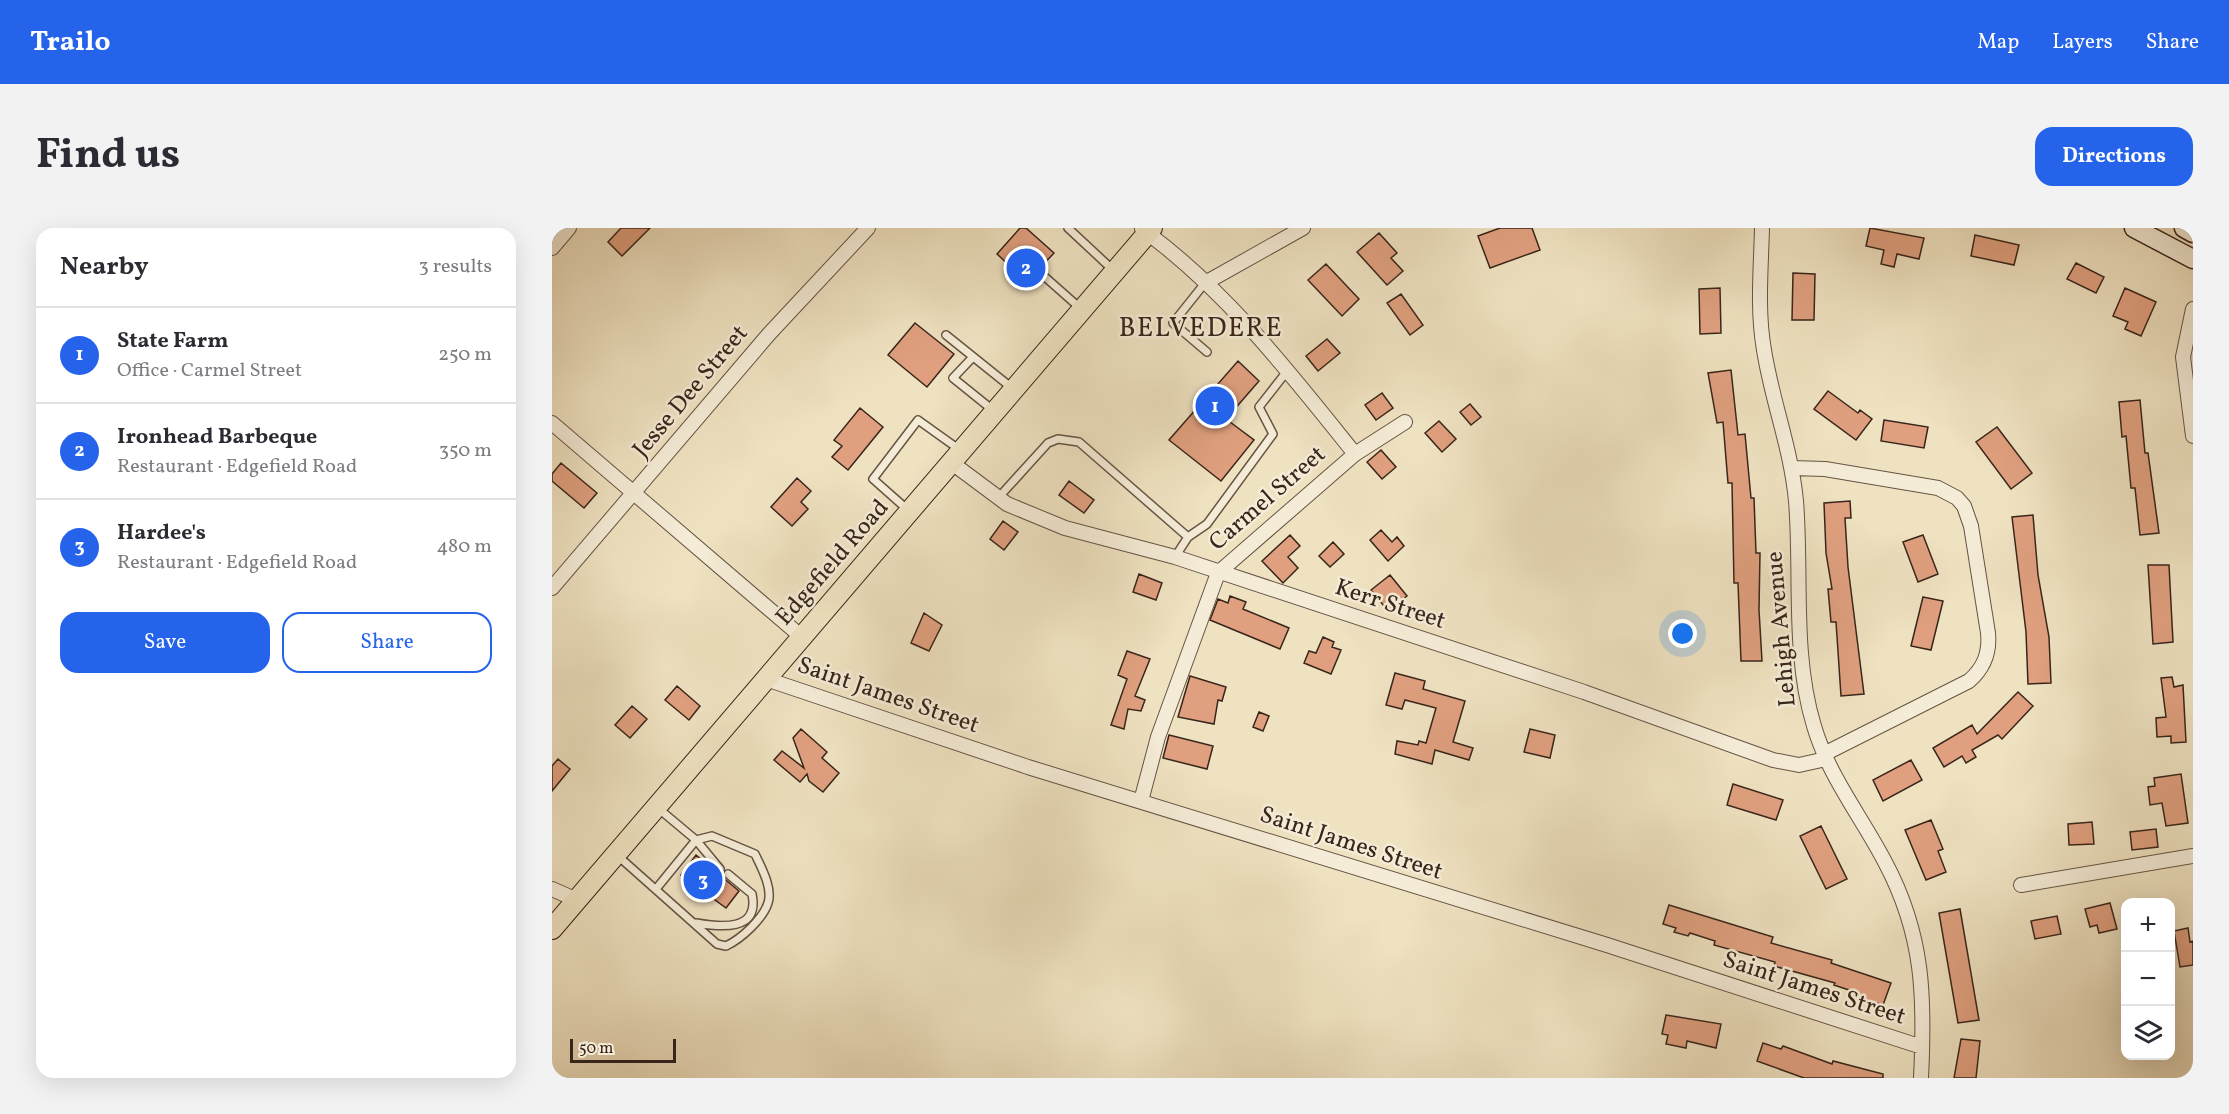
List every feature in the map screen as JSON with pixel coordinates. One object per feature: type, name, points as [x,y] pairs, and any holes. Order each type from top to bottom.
[{"type":"main road","points":[[2134,228],[2193,259]]},
{"type":"main road","points":[[2184,228],[2193,233]]},
{"type":"main road","name":"Edgefield Road","points":[[552,929],[1115,272],[1146,230]]},
{"type":"street","points":[[552,248],[569,228]]},
{"type":"street","name":"Jesse Dee Street","points":[[552,588],[636,493],[769,334],[868,228]]},
{"type":"street","points":[[1205,283],[1302,228]]},
{"type":"street","name":"Lehigh Avenue","points":[[1762,228],[1760,300],[1763,350],[1792,468],[1801,639],[1809,702],[1825,756],[1885,862],[1906,911],[1915,943],[1923,988],[1921,1078]]},
{"type":"street","name":"Carmel Street","points":[[1141,801],[1158,737],[1218,573],[1355,454],[1288,370],[1225,300],[1146,230]]},
{"type":"street","points":[[2193,309],[2183,357],[2193,436]]},
{"type":"street","points":[[1355,454],[1405,422]]},
{"type":"street","points":[[552,423],[636,493],[708,559],[803,638]]},
{"type":"street","name":"Kerr Street","points":[[957,457],[998,498],[1065,528],[1175,557],[1584,692],[1773,760],[1799,765],[1825,756],[1969,681],[1983,664],[1989,643],[1971,526],[1964,506],[1957,498],[1938,488],[1825,470],[1792,468]]},
{"type":"street","name":"Saint James Street","points":[[766,679],[1017,763],[1607,945],[1922,1047]]},
{"type":"street","points":[[2021,885],[2193,856]]},
{"type":"street","points":[[552,889],[577,900]]},
{"type":"lane","points":[[1068,228],[1115,272]]},
{"type":"lane","points":[[1045,277],[1082,310]]},
{"type":"lane","points":[[1205,283],[1173,323],[1207,352]]},
{"type":"lane","points":[[946,335],[1014,390]]},
{"type":"lane","points":[[973,357],[953,378],[995,412]]},
{"type":"lane","points":[[1175,557],[1188,537],[1207,524],[1273,434],[1259,407],[1288,370]]},
{"type":"lane","points":[[911,512],[873,479],[918,420],[957,457]]},
{"type":"lane","points":[[998,498],[1048,443],[1058,439],[1079,442],[1188,537]]},
{"type":"lane","points":[[657,807],[696,840],[720,869]]},
{"type":"lane","points":[[616,854],[656,890],[693,922],[717,944],[726,946],[754,924],[769,902],[767,880],[755,854],[712,836],[696,840],[656,890]]},
{"type":"lane","points":[[693,922],[730,927],[743,922],[750,914],[754,905],[752,894],[728,874]]},
{"type":"building","points":[[621,228],[650,228],[622,256],[608,242]]},
{"type":"building","points":[[1020,228],[1026,228],[1054,253],[1027,282],[997,254]]},
{"type":"building","points":[[1500,228],[1532,228],[1540,250],[1490,268],[1478,236]]},
{"type":"building","points":[[1870,228],[1924,238],[1919,259],[1897,254],[1894,267],[1881,264],[1884,250],[1866,246]]},
{"type":"building","points":[[1379,233],[1397,253],[1391,258],[1403,271],[1387,285],[1357,252]]},
{"type":"building","points":[[1975,235],[2019,245],[2014,265],[1971,256]]},
{"type":"building","points":[[2076,263],[2104,277],[2096,293],[2067,279]]},
{"type":"building","points":[[1326,264],[1359,299],[1342,316],[1308,280]]},
{"type":"building","points":[[1793,273],[1815,274],[1814,320],[1792,320]]},
{"type":"building","points":[[1720,288],[1721,333],[1700,334],[1699,289]]},
{"type":"building","points":[[2125,288],[2156,302],[2141,336],[2125,329],[2128,322],[2113,316]]},
{"type":"building","points":[[1401,294],[1423,325],[1410,335],[1387,303]]},
{"type":"building","points":[[915,323],[954,354],[927,387],[888,355]]},
{"type":"building","points":[[1327,339],[1340,353],[1318,371],[1306,356]]},
{"type":"building","points":[[1238,361],[1259,381],[1226,419],[1254,440],[1221,481],[1169,440]]},
{"type":"building","points":[[1731,370],[1738,435],[1745,434],[1751,498],[1754,498],[1756,553],[1760,553],[1759,610],[1762,661],[1741,661],[1738,583],[1734,583],[1732,483],[1728,483],[1723,422],[1717,423],[1708,373]]},
{"type":"building","points":[[1828,391],[1858,413],[1860,410],[1872,419],[1856,440],[1814,409]]},
{"type":"building","points":[[1382,393],[1393,408],[1376,420],[1365,405]]},
{"type":"building","points":[[2140,400],[2145,453],[2148,453],[2159,533],[2140,535],[2135,488],[2131,488],[2126,436],[2122,437],[2119,402]]},
{"type":"building","points":[[1470,404],[1481,417],[1471,425],[1460,412]]},
{"type":"building","points":[[860,408],[883,427],[848,470],[832,457],[842,446],[834,440]]},
{"type":"building","points":[[1884,420],[1928,427],[1924,448],[1881,441]]},
{"type":"building","points":[[1439,421],[1456,439],[1442,452],[1425,433]]},
{"type":"building","points":[[1997,427],[2032,473],[2011,489],[1976,442]]},
{"type":"building","points":[[1381,450],[1396,467],[1382,479],[1367,462]]},
{"type":"building","points":[[561,463],[597,493],[584,508],[552,481],[552,474]]},
{"type":"building","points":[[797,478],[811,491],[801,502],[808,509],[792,526],[771,507]]},
{"type":"building","points":[[1069,481],[1094,500],[1084,513],[1059,495]]},
{"type":"building","points":[[1850,501],[1851,518],[1845,518],[1848,567],[1864,694],[1841,696],[1836,622],[1831,622],[1828,589],[1832,589],[1826,553],[1824,503]]},
{"type":"building","points":[[2033,515],[2038,575],[2049,637],[2051,683],[2028,684],[2026,632],[2012,517]]},
{"type":"building","points":[[1003,521],[1018,532],[1004,550],[990,539]]},
{"type":"building","points":[[1381,530],[1392,542],[1397,537],[1404,546],[1388,561],[1370,540]]},
{"type":"building","points":[[1290,535],[1300,546],[1288,557],[1298,568],[1283,583],[1262,561]]},
{"type":"building","points":[[1923,535],[1938,574],[1918,582],[1903,542]]},
{"type":"building","points":[[1333,542],[1344,554],[1330,567],[1319,556]]},
{"type":"building","points":[[2148,565],[2169,565],[2173,642],[2153,644]]},
{"type":"building","points":[[1139,574],[1162,583],[1156,600],[1133,592]]},
{"type":"building","points":[[1390,575],[1407,596],[1388,611],[1371,590]]},
{"type":"building","points":[[1230,596],[1246,602],[1243,609],[1289,628],[1280,649],[1210,620],[1218,599],[1228,603]]},
{"type":"building","points":[[1923,597],[1943,601],[1931,650],[1911,646]]},
{"type":"building","points":[[924,613],[942,625],[929,651],[911,643]]},
{"type":"building","points":[[1323,637],[1334,642],[1332,647],[1341,650],[1331,674],[1304,663],[1309,651],[1316,653]]},
{"type":"building","points":[[1127,651],[1150,659],[1135,696],[1145,700],[1141,711],[1128,709],[1124,729],[1111,725],[1127,679],[1118,675]]},
{"type":"building","points":[[1395,673],[1425,681],[1423,689],[1465,701],[1453,742],[1473,748],[1469,760],[1435,750],[1432,764],[1395,754],[1397,741],[1418,745],[1419,741],[1426,743],[1436,708],[1405,700],[1402,709],[1386,705]]},
{"type":"building","points":[[1190,676],[1226,687],[1222,701],[1218,700],[1214,724],[1178,717]]},
{"type":"building","points":[[2172,677],[2174,687],[2183,685],[2186,742],[2171,743],[2171,736],[2157,737],[2156,718],[2166,717],[2161,678]]},
{"type":"building","points":[[677,686],[700,706],[689,720],[665,700]]},
{"type":"building","points":[[2018,692],[2033,706],[2002,739],[1998,735],[1972,750],[1976,757],[1966,763],[1962,756],[1944,767],[1933,748],[1972,725],[1977,734]]},
{"type":"building","points":[[632,706],[647,719],[630,738],[615,725]]},
{"type":"building","points":[[1259,712],[1269,716],[1263,731],[1253,727]]},
{"type":"building","points":[[801,729],[827,752],[822,758],[839,773],[823,792],[809,781],[807,774],[800,782],[774,760],[782,751],[804,768],[793,738]]},
{"type":"building","points":[[1530,729],[1555,735],[1550,758],[1524,752]]},
{"type":"building","points":[[1169,735],[1213,746],[1207,769],[1163,758]]},
{"type":"building","points":[[558,759],[570,769],[552,791],[552,766]]},
{"type":"building","points":[[1911,760],[1922,780],[1883,801],[1873,780]]},
{"type":"building","points":[[2181,774],[2188,823],[2166,826],[2162,803],[2150,805],[2148,787],[2155,786],[2154,778]]},
{"type":"building","points":[[1733,784],[1783,800],[1776,820],[1727,805]]},
{"type":"building","points":[[1931,820],[1943,849],[1938,851],[1946,872],[1926,880],[1905,830]]},
{"type":"building","points":[[2092,822],[2094,844],[2069,845],[2068,824]]},
{"type":"building","points":[[1821,826],[1847,879],[1826,889],[1800,836]]},
{"type":"building","points":[[2156,829],[2158,847],[2132,850],[2130,832]]},
{"type":"building","points":[[696,855],[739,891],[726,908],[681,875]]},
{"type":"building","points":[[2110,903],[2117,929],[2099,933],[2097,925],[2090,927],[2085,909]]},
{"type":"building","points":[[1669,905],[1773,937],[1771,943],[1832,960],[1831,963],[1891,983],[1883,1005],[1851,995],[1852,991],[1834,985],[1835,983],[1774,966],[1775,962],[1714,945],[1715,941],[1690,933],[1688,936],[1674,932],[1676,928],[1663,924]]},
{"type":"building","points":[[1960,909],[1979,1020],[1958,1023],[1939,913]]},
{"type":"building","points":[[2057,916],[2061,934],[2035,939],[2031,921]]},
{"type":"building","points":[[2188,928],[2190,942],[2193,941],[2193,965],[2180,967],[2175,931]]},
{"type":"building","points":[[1666,1015],[1721,1024],[1716,1048],[1687,1041],[1686,1048],[1666,1044],[1668,1035],[1662,1034]]},
{"type":"building","points":[[1961,1039],[1980,1041],[1976,1078],[1954,1078]]},
{"type":"building","points":[[1763,1043],[1781,1049],[1783,1046],[1832,1064],[1833,1061],[1883,1074],[1883,1078],[1804,1078],[1757,1061]]},
{"type":"place","name":"Ironhead Barbeque","points":[[1026,268]]},
{"type":"place","name":"State Farm","points":[[1215,406]]},
{"type":"place","name":"Hardee's","points":[[703,880]]},
{"type":"district","name":"BELVEDERE","points":[[1201,329]]}]
